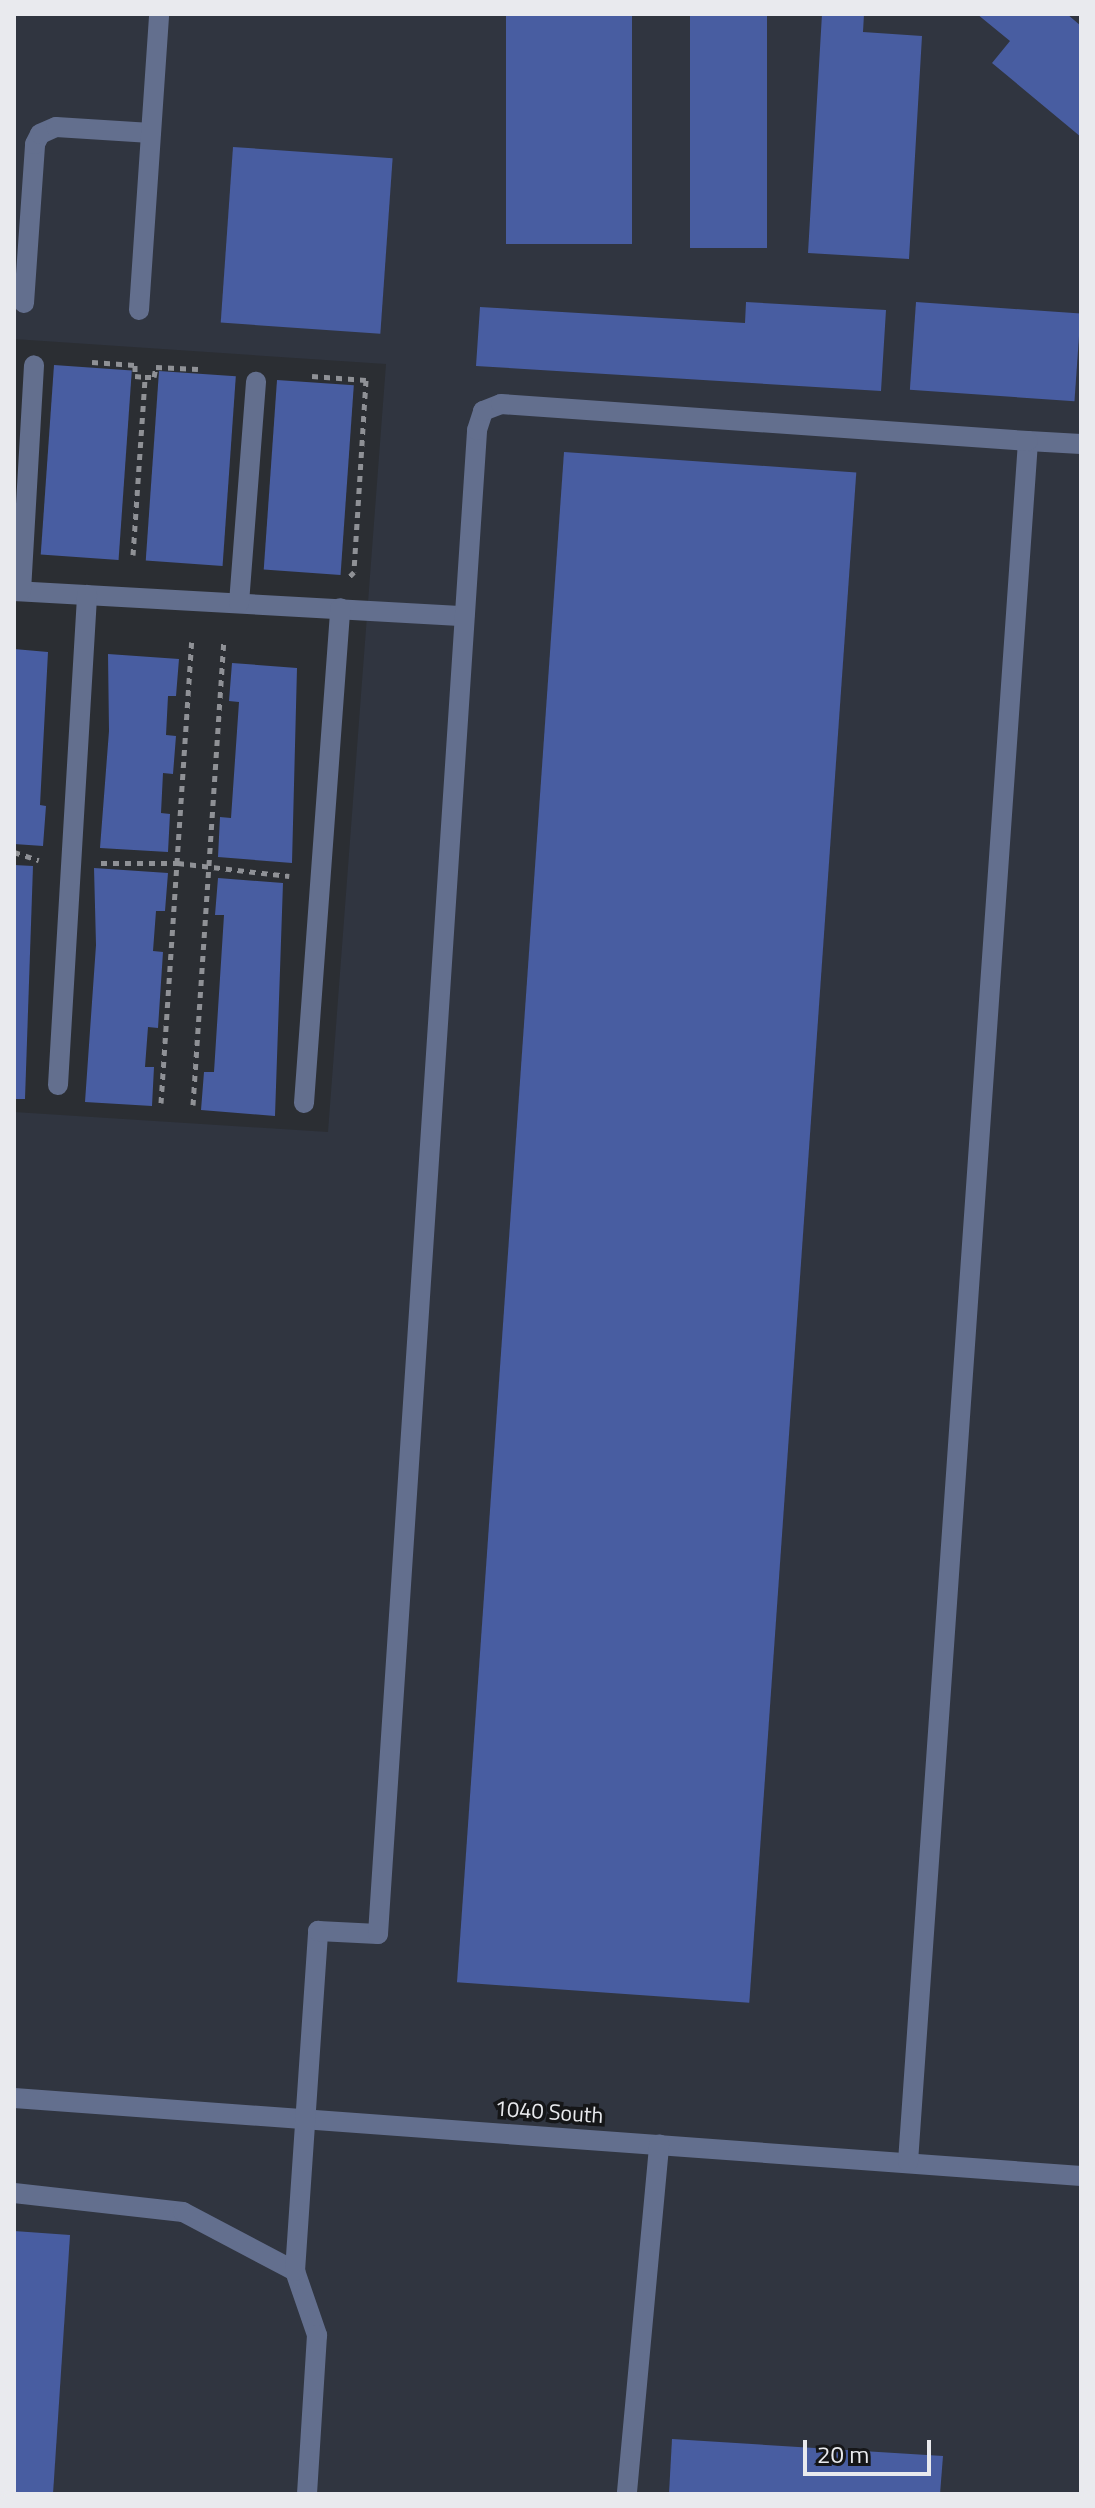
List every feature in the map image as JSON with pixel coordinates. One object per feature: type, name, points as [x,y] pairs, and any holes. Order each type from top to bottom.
[{"type":"street","points":[[139,310],[159,14]]},
{"type":"street","points":[[24,303],[35,144],[40,134],[56,127],[151,133]]},
{"type":"street","points":[[34,365],[17,591],[464,616]]},
{"type":"street","points":[[239,603],[256,382]]},
{"type":"street","points":[[307,2494],[317,2335],[295,2271],[318,1931],[378,1934],[464,616],[477,430],[483,411],[501,404],[1081,444]]},
{"type":"street","points":[[908,2162],[1028,441]]},
{"type":"street","points":[[58,1085],[87,595]]},
{"type":"street","points":[[304,1103],[340,608]]},
{"type":"street","name":"1040 South","points":[[14,2098],[1081,2176]]},
{"type":"street","points":[[627,2492],[659,2144]]},
{"type":"street","points":[[14,2193],[183,2212],[295,2271]]},
{"type":"path","points":[[92,362],[135,365],[135,376],[145,377],[154,377],[156,367],[198,369]]},
{"type":"path","points":[[312,376],[366,380],[354,572],[341,584]]},
{"type":"path","points":[[133,555],[145,377]]},
{"type":"path","points":[[161,1103],[192,642]]},
{"type":"path","points":[[193,1105],[224,643]]},
{"type":"path","points":[[14,852],[25,859],[178,863],[320,878]]},
{"type":"shaded area","points":[[14,14],[1081,14],[1081,2494],[14,2494],[14,1112],[328,1132],[386,364],[14,339]]},
{"type":"building","points":[[506,14],[632,14],[632,244],[506,244]]},
{"type":"building","points":[[690,14],[767,14],[767,248],[690,248]]},
{"type":"building","points":[[822,14],[864,14],[863,32],[922,36],[909,259],[808,253]]},
{"type":"building","points":[[977,14],[1067,14],[1081,26],[1081,137],[992,63],[1010,41]]},
{"type":"building","points":[[233,147],[393,158],[380,334],[221,323]]},
{"type":"building","points":[[746,302],[886,310],[881,391],[476,366],[480,307],[745,323]]},
{"type":"building","points":[[916,302],[1081,314],[1074,401],[910,390]]},
{"type":"building","points":[[54,365],[132,370],[119,560],[41,555]]},
{"type":"building","points":[[159,371],[236,376],[223,566],[146,561]]},
{"type":"building","points":[[277,380],[354,385],[341,575],[264,570]]},
{"type":"building","points":[[564,452],[856,472],[749,2003],[457,1982]]},
{"type":"building","points":[[14,649],[48,652],[40,805],[46,806],[43,846],[14,844]]},
{"type":"building","points":[[108,654],[179,659],[176,696],[168,696],[166,735],[176,736],[173,774],[163,773],[161,813],[170,814],[168,852],[100,848],[109,731]]},
{"type":"building","points":[[232,663],[297,668],[292,863],[218,857],[220,817],[231,818],[239,702],[229,701]]},
{"type":"building","points":[[14,865],[33,866],[25,1099],[14,1099]]},
{"type":"building","points":[[94,868],[168,873],[165,911],[156,911],[153,951],[163,952],[158,1028],[148,1027],[145,1067],[154,1067],[152,1106],[85,1102],[96,945]]},
{"type":"building","points":[[218,878],[283,883],[275,1116],[201,1110],[204,1072],[214,1072],[224,915],[215,915]]},
{"type":"building","points":[[14,2231],[70,2235],[53,2494],[14,2494]]},
{"type":"building","points":[[672,2439],[943,2456],[940,2494],[669,2494]]}]
